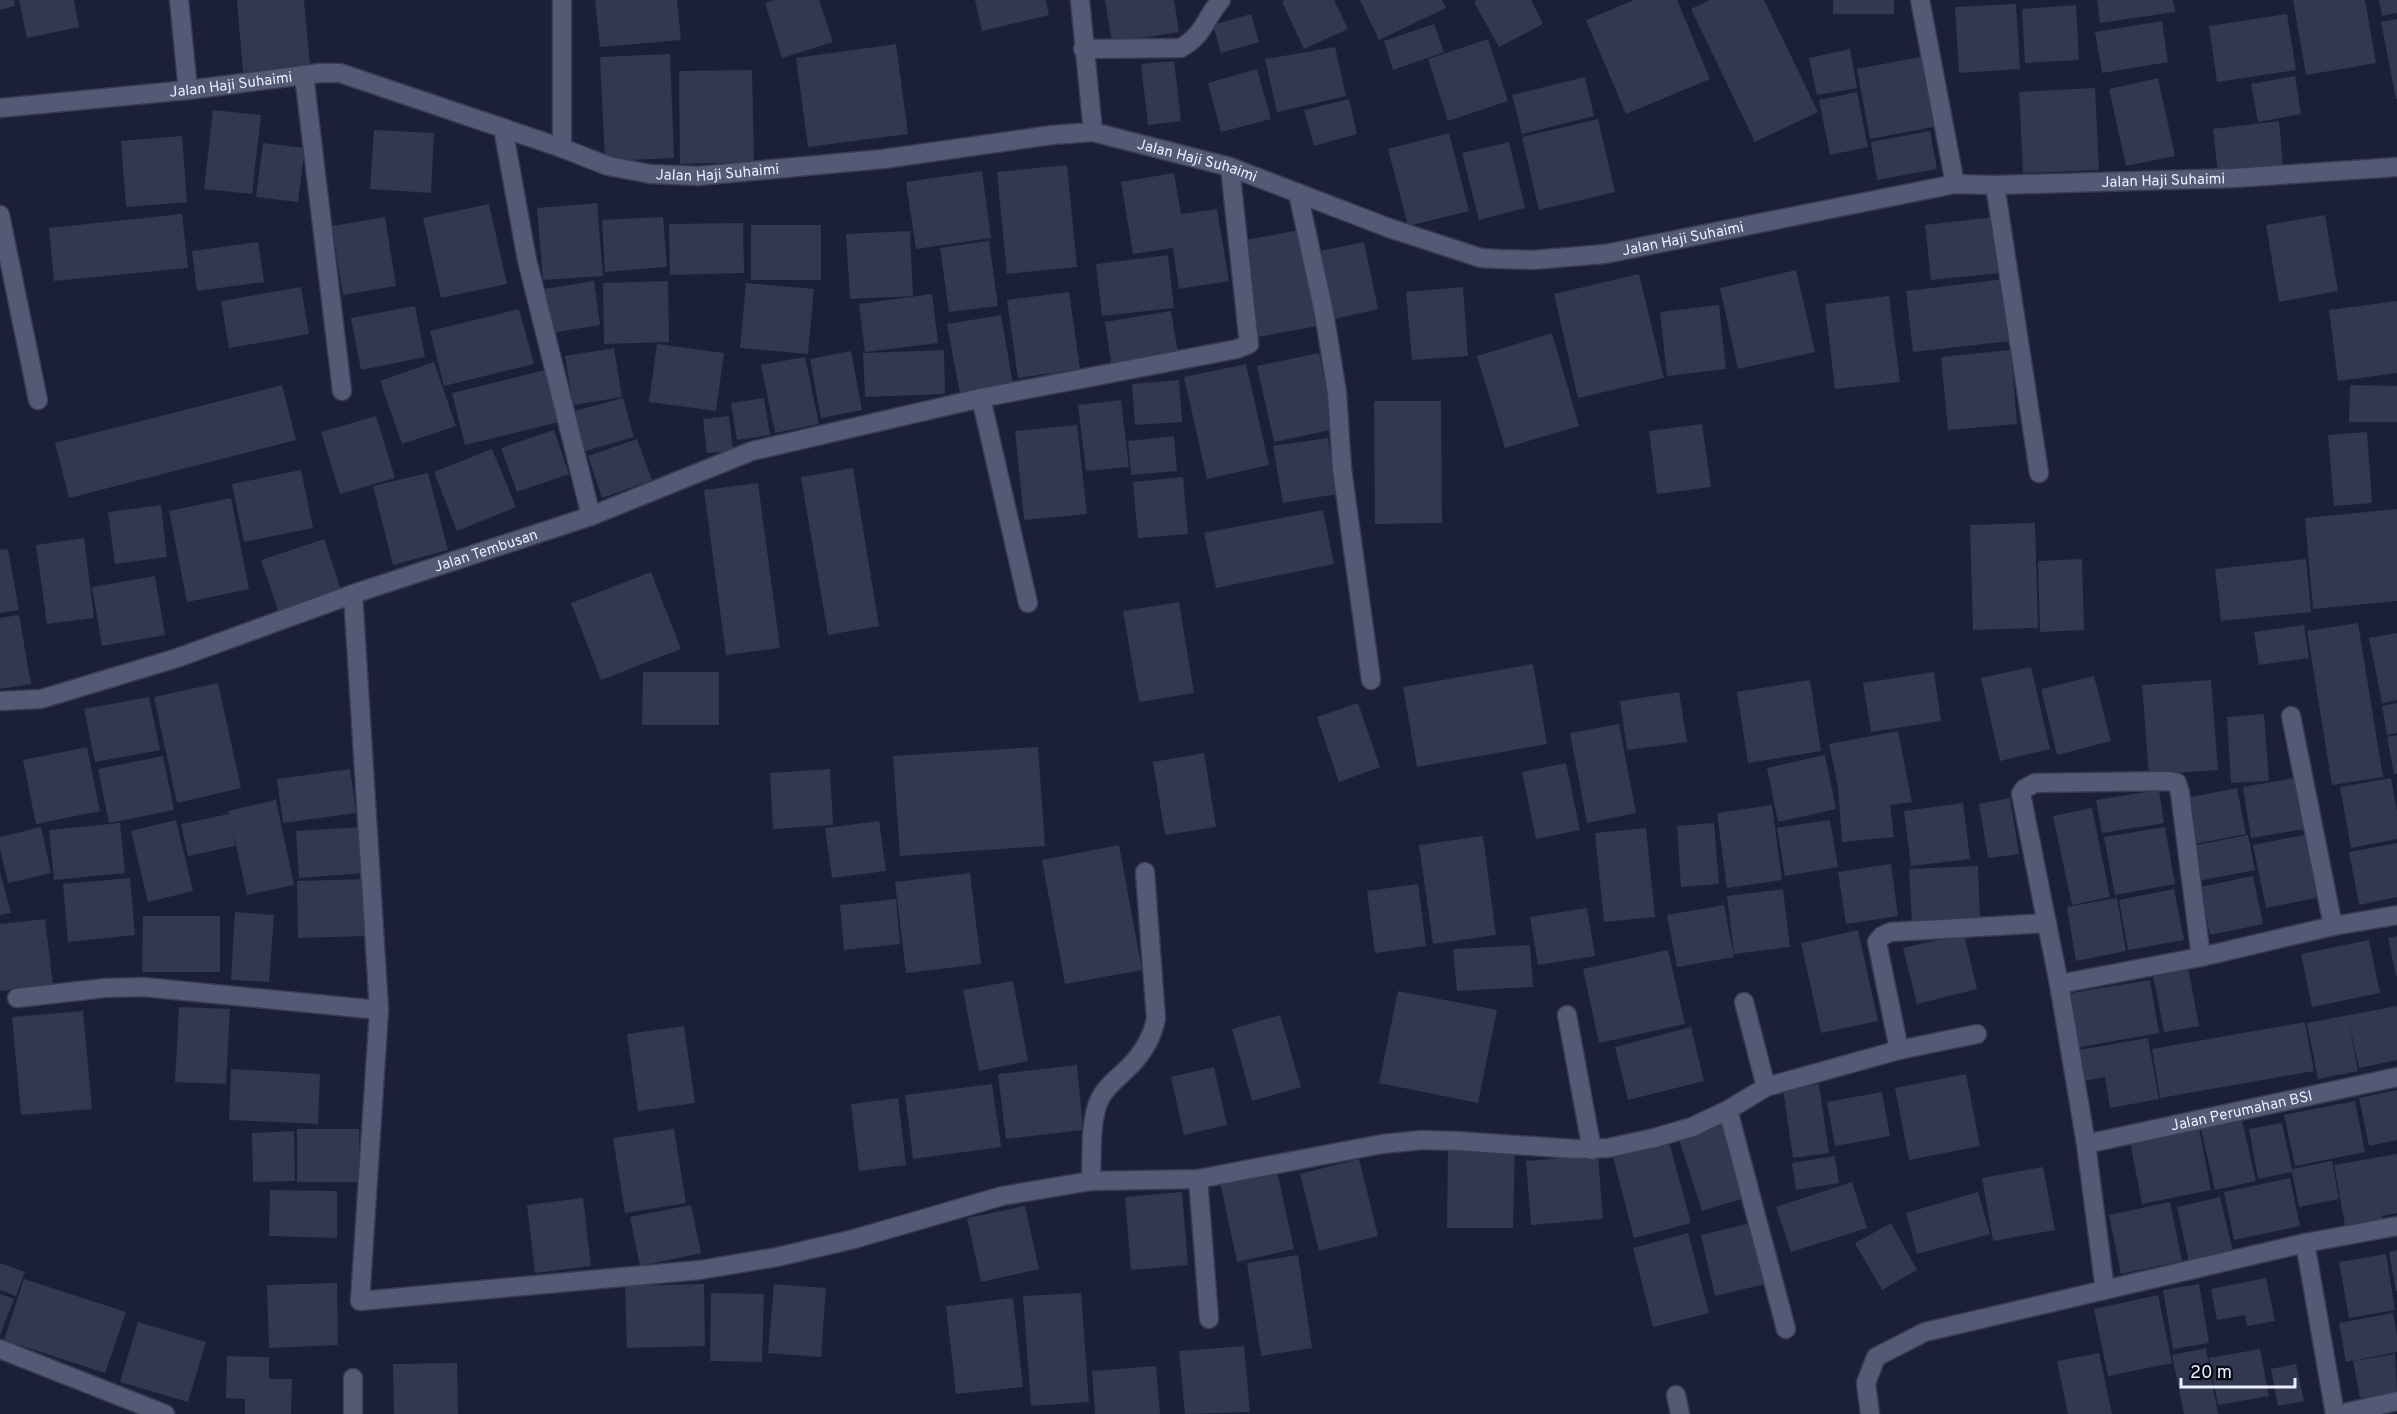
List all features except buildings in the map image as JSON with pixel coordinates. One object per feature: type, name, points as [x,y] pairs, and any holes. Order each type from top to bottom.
[{"type":"street","points":[[178,0],[188,90]]},
{"type":"street","points":[[562,0],[562,148]]},
{"type":"street","points":[[1080,0],[1083,49],[1093,132]]},
{"type":"street","points":[[1083,49],[1181,48],[1192,42],[1205,28],[1221,0]]},
{"type":"street","points":[[1920,0],[1955,184]]},
{"type":"street","name":"Jalan Haji Suhaimi","points":[[0,108],[340,73],[562,148],[608,166],[632,171],[698,176],[883,159],[1052,135],[1093,132],[1230,167],[1389,228],[1481,258],[1532,260],[1605,254],[1955,184],[1995,185],[2234,178],[2397,166]]},
{"type":"street","points":[[303,75],[342,391]]},
{"type":"street","points":[[503,128],[527,260],[591,516]]},
{"type":"street","name":"Jalan Tembusan","points":[[0,701],[41,699],[177,658],[353,594],[591,516],[752,451],[981,398],[1237,349],[1249,344],[1230,167]]},
{"type":"street","points":[[1995,185],[2039,473]]},
{"type":"street","points":[[1298,193],[1324,313],[1336,393],[1342,469],[1371,680]]},
{"type":"street","points":[[0,215],[38,400]]},
{"type":"street","points":[[981,398],[1028,603]]},
{"type":"street","points":[[353,594],[380,1010],[360,1301],[700,1270],[777,1257],[854,1239],[1002,1196],[1092,1181],[1198,1179],[1372,1146],[1422,1140],[1592,1150],[1654,1138],[1692,1126],[1728,1110],[1766,1087],[1899,1050],[1977,1034]]},
{"type":"street","points":[[2291,716],[2333,926]]},
{"type":"street","points":[[2104,1290],[2086,1144],[2059,984],[2021,794],[2024,789],[2035,783],[2169,781],[2176,783],[2180,793],[2201,957]]},
{"type":"street","points":[[1092,1181],[1097,1105],[1106,1089],[1143,1052],[1153,1034],[1156,1019],[1145,872]]},
{"type":"street","points":[[2059,984],[2201,957],[2333,926],[2397,915]]},
{"type":"street","points":[[1899,1050],[1877,942],[1882,936],[1890,932],[2047,923]]},
{"type":"street","points":[[17,998],[105,988],[144,987],[380,1010]]},
{"type":"street","points":[[1744,1002],[1766,1087]]},
{"type":"street","points":[[1567,1016],[1592,1150]]},
{"type":"street","name":"Jalan Perumahan BSI","points":[[2086,1144],[2397,1077]]},
{"type":"street","points":[[1728,1110],[1786,1329]]},
{"type":"street","points":[[1198,1179],[1209,1318]]},
{"type":"street","points":[[1870,1414],[1866,1383],[1876,1357],[1925,1332],[2305,1244],[2397,1226]]},
{"type":"street","points":[[2305,1244],[2337,1414],[2397,1401]]},
{"type":"street","points":[[0,1349],[165,1414]]},
{"type":"street","points":[[353,1378],[353,1414]]},
{"type":"street","points":[[1676,1395],[1680,1414]]}]
